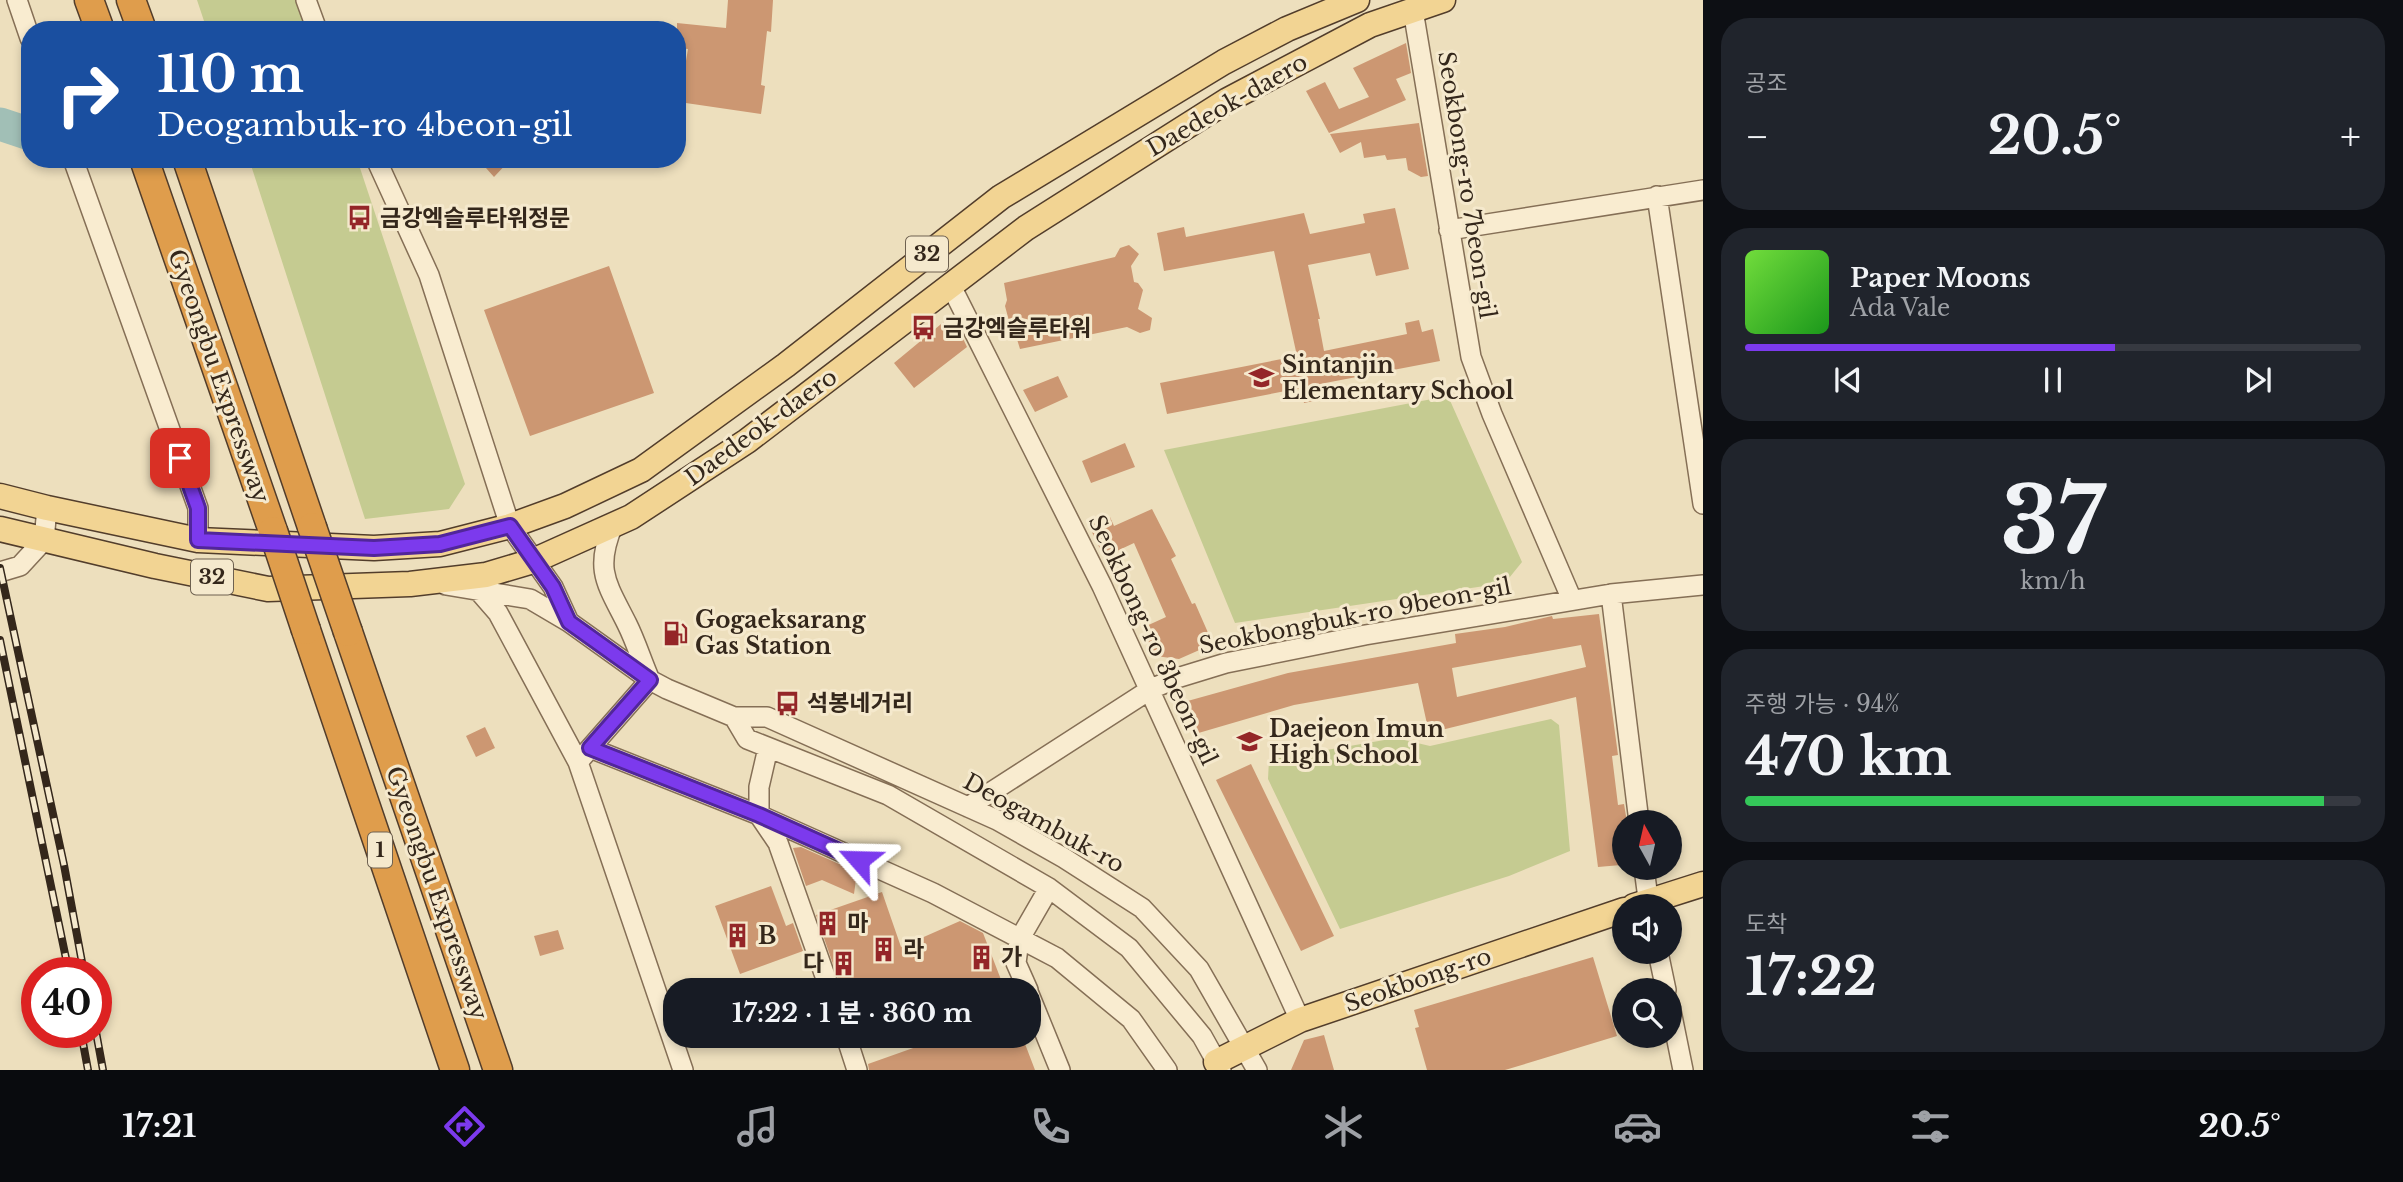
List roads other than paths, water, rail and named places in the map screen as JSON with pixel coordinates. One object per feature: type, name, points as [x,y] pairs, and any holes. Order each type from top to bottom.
[{"type":"highway","points":[[89,0],[97,21]]},
{"type":"highway","points":[[131,0],[139,21]]},
{"type":"highway","name":"Gyeongbu Expressway","points":[[147,168],[455,1070]]},
{"type":"highway","name":"Gyeongbu Expressway","points":[[189,168],[498,1070]]},
{"type":"main road","name":"Daedeok-daero","points":[[0,496],[198,540],[374,548],[440,544],[510,526],[565,506],[641,471],[786,365],[1001,197],[1224,62],[1287,29],[1357,0]]},
{"type":"main road","name":"Daedeok-daero","points":[[0,529],[268,589],[428,582],[486,575],[533,561],[631,517],[747,441],[1026,228],[1228,100],[1370,25],[1443,0]]},
{"type":"main road","points":[[1675,894],[1703,884]]},
{"type":"main road","name":"Seokbong-ro","points":[[1219,1066],[1245,1047],[1300,1020],[1612,914]]},
{"type":"street","points":[[16,0],[24,21]]},
{"type":"street","points":[[306,0],[314,21]]},
{"type":"street","name":"Seokbong-ro 7beon-gil","points":[[1413,9],[1471,357],[1492,414],[1572,600]]},
{"type":"street","points":[[76,168],[198,508],[198,540]]},
{"type":"street","name":"Deogambuk-ro","points":[[380,168],[429,275],[510,526],[553,587],[569,622],[650,680],[734,717],[768,716],[968,807],[1064,858],[1142,908],[1199,969],[1257,1070]]},
{"type":"street","points":[[1449,230],[1703,190]]},
{"type":"street","points":[[1657,197],[1703,504]]},
{"type":"street","name":"Seokbong-ro 3beon-gil","points":[[951,286],[1151,690],[1300,1020]]},
{"type":"street","points":[[0,572],[20,566],[44,540],[47,508]]},
{"type":"street","points":[[584,755],[650,680],[610,591],[603,569],[604,547],[613,525]]},
{"type":"street","points":[[428,582],[530,598],[569,622]]},
{"type":"street","name":"Seokbongbuk-ro 9beon-gil","points":[[968,807],[1151,690],[1177,678],[1226,663],[1365,635],[1572,600],[1703,584]]},
{"type":"street","points":[[478,590],[498,613],[584,755],[683,1070]]},
{"type":"street","points":[[1611,594],[1638,810]]},
{"type":"street","name":"Deogambuk-ro","points":[[734,717],[747,739],[888,795],[1049,888],[1129,948],[1202,1036],[1219,1066]]},
{"type":"street","points":[[768,748],[759,787],[759,815],[778,843],[826,978]]},
{"type":"street","points":[[584,755],[759,815],[933,894],[1057,958],[1131,1019],[1167,1070]]},
{"type":"street","points":[[1022,978],[1016,963],[1019,940],[1049,888]]},
{"type":"street","points":[[1041,1024],[1060,1070]]},
{"type":"street","points":[[850,1048],[858,1070]]},
{"type":"street","points":[[1679,1048],[1683,1070]]},
{"type":"waterway","points":[[0,124],[21,131]]},
{"type":"railway","points":[[0,568],[81,957]]},
{"type":"railway","points":[[0,640],[66,957]]},
{"type":"railway","points":[[84,1048],[88,1070]]},
{"type":"railway","points":[[99,1048],[103,1070]]},
{"type":"place","name":"금강엑슬루타워정문","points":[[360,218]]},
{"type":"place","name":"금강엑슬루타워","points":[[923,328]]},
{"type":"place","name":"Sintanjin Elementary School","points":[[1262,378]]},
{"type":"place","name":"Gogaeksarang Gas Station","points":[[675,633]]},
{"type":"place","name":"석봉네거리","points":[[787,703]]},
{"type":"place","name":"Daejeon Imun High School","points":[[1249,742]]},
{"type":"place","name":"마","points":[[827,923]]},
{"type":"place","name":"B","points":[[738,936]]},
{"type":"place","name":"라","points":[[883,949]]},
{"type":"place","name":"가","points":[[981,957]]},
{"type":"place","name":"다","points":[[844,963]]}]
